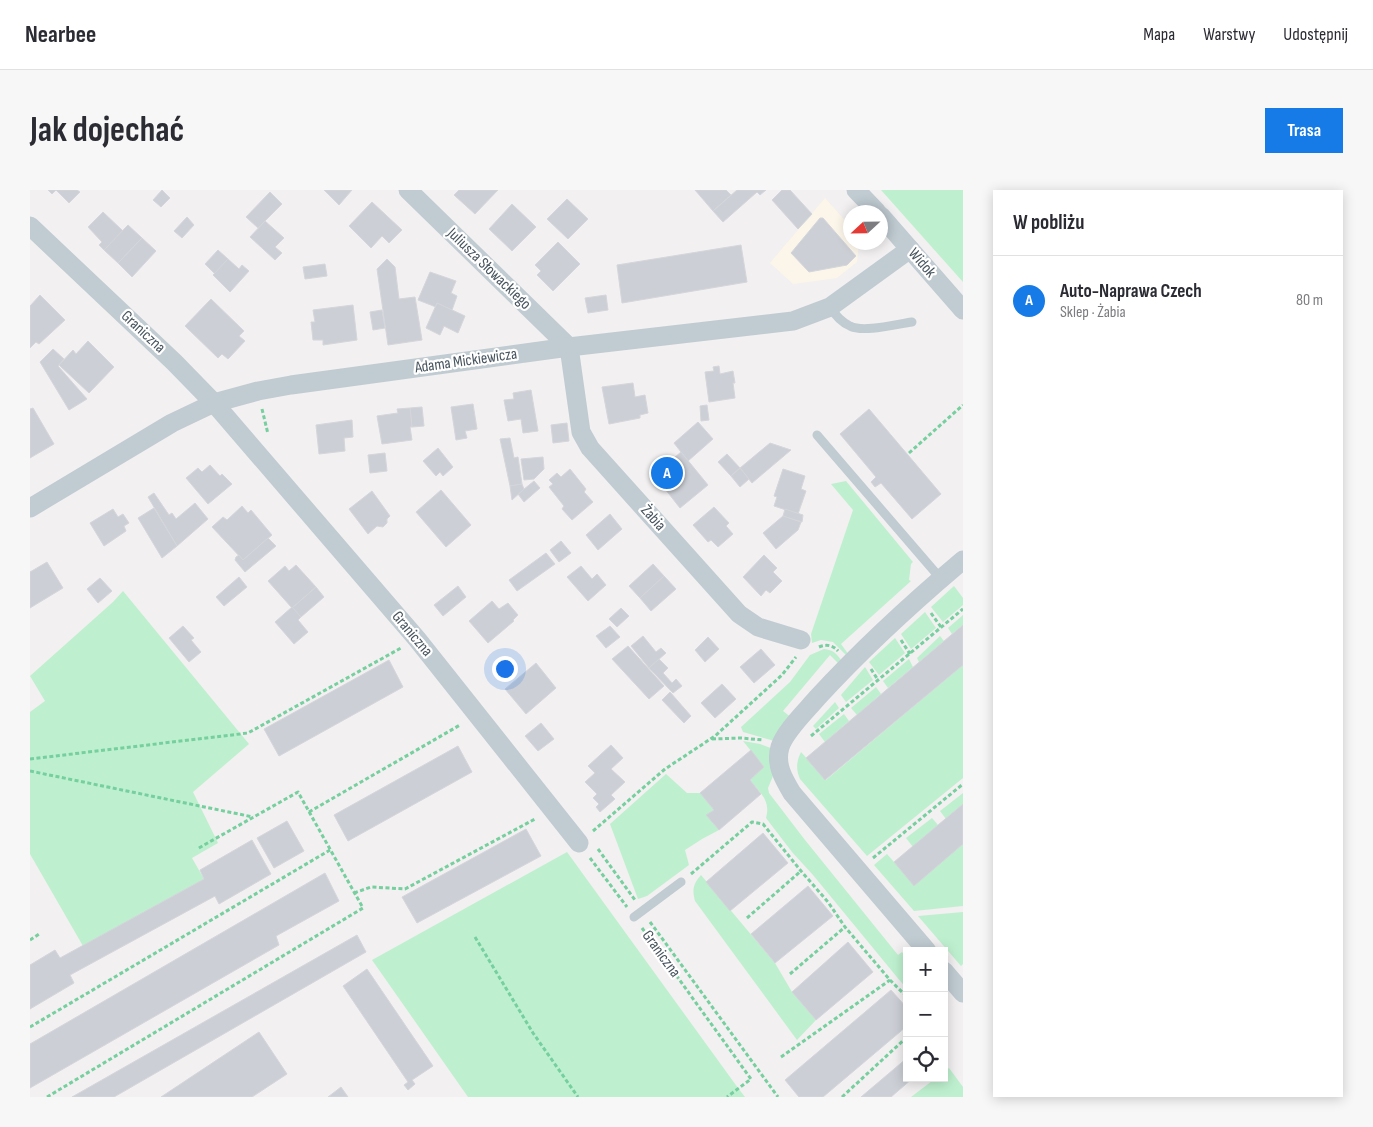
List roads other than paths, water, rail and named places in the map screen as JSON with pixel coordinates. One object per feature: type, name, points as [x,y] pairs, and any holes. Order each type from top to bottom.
[{"type":"street","name":"Juliusza Słowackiego","points":[[408,190],[570,347]]},
{"type":"street","points":[[856,190],[870,205]]},
{"type":"street","name":"Widok","points":[[888,225],[963,310]]},
{"type":"street","name":"Graniczna","points":[[30,226],[174,362],[214,403],[417,639],[579,843]]},
{"type":"street","name":"Adama Mickiewicza","points":[[30,508],[172,422],[214,403],[258,390],[570,347],[793,321],[830,307],[910,248]]},
{"type":"street","name":"Żabia","points":[[570,347],[581,432],[590,448],[738,614],[758,627],[805,649]]},
{"type":"street","points":[[924,947],[792,793],[782,777],[778,762],[780,746],[797,720],[850,665],[963,560]]},
{"type":"street","points":[[948,976],[963,993]]},
{"type":"lane","points":[[830,307],[838,319],[851,327],[862,329],[912,322]]},
{"type":"lane","points":[[817,434],[941,579]]},
{"type":"lane","points":[[634,917],[680,882]]},
{"type":"place","name":"Auto-Naprawa Czech","points":[[667,473]]}]
